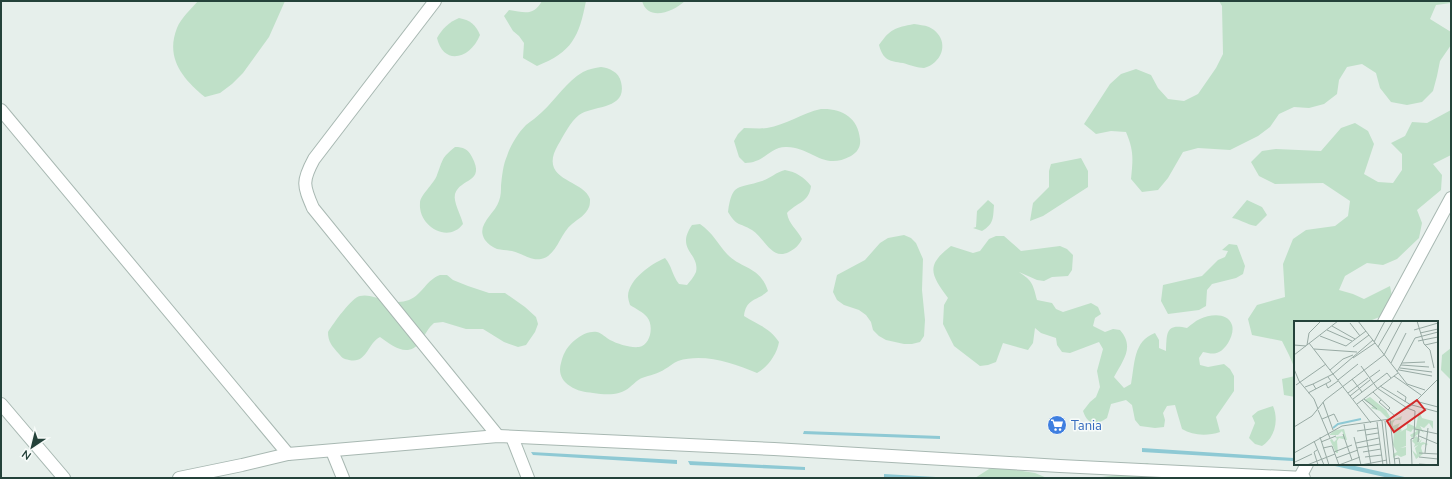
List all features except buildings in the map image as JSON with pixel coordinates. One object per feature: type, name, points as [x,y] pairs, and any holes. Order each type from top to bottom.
[{"type":"street","points":[[435,1],[314,159],[305,175],[306,192],[313,208],[498,436]]},
{"type":"street","points":[[1,110],[288,454]]},
{"type":"street","points":[[1385,321],[1451,198]]},
{"type":"street","points":[[1,404],[64,478]]},
{"type":"street","points":[[179,478],[242,466],[288,454],[498,436],[774,449],[1062,472],[1302,478],[1307,465]]},
{"type":"street","points":[[512,437],[528,478]]},
{"type":"street","points":[[332,451],[343,478]]},
{"type":"green space","points":[[198,1],[285,1],[269,37],[243,73],[220,93],[205,97],[183,75],[178,67],[173,49],[174,39],[179,24]]},
{"type":"green space","points":[[542,1],[586,1],[577,34],[572,42],[558,55],[537,66],[523,58],[524,43],[513,31],[504,16],[509,10],[524,12],[532,11],[539,6]]},
{"type":"green space","points":[[642,1],[685,1],[674,9],[661,13],[655,13],[645,7]]},
{"type":"green space","points":[[1219,1],[1451,1],[1451,3],[1436,5],[1430,19],[1451,32],[1451,45],[1440,61],[1433,91],[1422,102],[1407,105],[1391,102],[1380,88],[1376,73],[1362,64],[1347,67],[1339,80],[1337,94],[1324,104],[1309,108],[1294,107],[1279,114],[1270,127],[1258,136],[1230,150],[1198,148],[1183,152],[1168,178],[1158,190],[1142,192],[1131,179],[1132,155],[1126,132],[1111,131],[1096,134],[1084,124],[1110,84],[1121,74],[1136,69],[1151,75],[1158,88],[1168,99],[1184,101],[1198,94],[1216,68],[1223,54],[1222,6]]},
{"type":"green space","points":[[459,18],[466,20],[477,28],[480,35],[476,43],[464,54],[451,56],[445,53],[440,47],[437,38],[446,26]]},
{"type":"green space","points":[[914,24],[929,27],[941,38],[942,48],[939,58],[933,64],[924,68],[887,59],[882,54],[879,45],[890,32]]},
{"type":"green space","points":[[601,67],[607,68],[616,73],[620,79],[622,91],[619,98],[608,105],[579,115],[565,133],[553,157],[553,166],[557,173],[586,192],[590,199],[588,210],[568,228],[551,254],[541,259],[533,259],[516,252],[497,249],[487,243],[482,229],[499,201],[505,163],[510,148],[520,132],[547,107],[572,80],[585,71]]},
{"type":"green space","points":[[821,109],[842,112],[847,115],[856,125],[859,131],[860,144],[857,151],[851,156],[841,160],[825,160],[796,148],[781,147],[763,158],[752,162],[745,163],[739,157],[734,141],[744,128],[764,128],[774,126]]},
{"type":"green space","points":[[1451,110],[1451,155],[1433,164],[1442,175],[1441,190],[1417,210],[1422,223],[1419,238],[1397,259],[1383,265],[1367,263],[1345,276],[1339,290],[1364,299],[1390,286],[1393,301],[1387,314],[1372,321],[1294,321],[1294,367],[1282,341],[1252,335],[1248,319],[1257,305],[1285,297],[1283,264],[1293,239],[1306,230],[1335,226],[1348,216],[1350,201],[1323,183],[1275,184],[1259,176],[1251,162],[1262,151],[1276,149],[1321,151],[1341,128],[1355,123],[1368,131],[1374,144],[1364,174],[1378,182],[1393,183],[1402,170],[1402,154],[1391,143],[1405,136],[1412,122],[1427,123]]},
{"type":"green space","points":[[455,147],[463,148],[469,152],[475,165],[476,172],[474,176],[462,185],[455,194],[456,205],[463,224],[457,230],[442,232],[435,230],[424,219],[420,203],[422,197],[435,178],[443,160]]},
{"type":"green space","points":[[1081,158],[1088,171],[1088,187],[1043,216],[1030,221],[1033,203],[1049,187],[1049,171],[1051,164]]},
{"type":"green space","points":[[785,170],[800,175],[811,186],[808,196],[787,213],[789,221],[802,239],[795,248],[783,254],[773,251],[757,234],[736,222],[728,212],[734,191],[738,188],[762,181]]},
{"type":"green space","points":[[988,200],[994,205],[991,223],[982,231],[973,228],[976,227],[977,211]]},
{"type":"green space","points":[[1247,200],[1262,207],[1267,215],[1256,226],[1232,218]]},
{"type":"green space","points":[[700,224],[711,234],[732,259],[755,272],[765,283],[768,291],[753,300],[747,306],[744,316],[767,330],[779,342],[776,351],[768,364],[757,373],[718,360],[698,358],[688,359],[678,361],[660,372],[640,379],[626,390],[613,394],[584,392],[567,384],[560,373],[564,353],[570,344],[583,335],[597,332],[601,333],[608,339],[632,347],[639,347],[646,343],[649,339],[651,329],[649,321],[644,314],[630,305],[628,296],[629,290],[636,278],[647,268],[665,258],[679,284],[687,285],[696,272],[696,266],[695,260],[687,246],[687,233],[692,225]]},
{"type":"green space","points":[[904,235],[911,238],[916,243],[923,259],[922,290],[925,320],[924,336],[920,342],[912,344],[904,344],[886,340],[879,336],[873,330],[871,322],[866,315],[859,310],[844,305],[837,300],[833,292],[837,275],[865,260],[880,243],[888,238]]},
{"type":"green space","points":[[996,236],[1004,236],[1021,251],[1060,246],[1067,249],[1073,255],[1072,270],[1068,276],[1052,277],[1044,281],[1037,280],[1019,272],[1032,284],[1037,300],[1052,303],[1056,309],[1063,312],[1091,303],[1098,307],[1101,314],[1095,318],[1093,326],[1105,332],[1113,329],[1120,330],[1127,342],[1127,348],[1124,359],[1114,377],[1124,388],[1131,384],[1136,354],[1139,347],[1148,337],[1155,333],[1159,340],[1159,348],[1166,351],[1167,335],[1171,329],[1175,327],[1187,328],[1204,317],[1213,315],[1227,318],[1233,329],[1227,345],[1217,353],[1211,354],[1203,352],[1199,358],[1200,365],[1208,367],[1224,364],[1230,369],[1234,376],[1234,391],[1216,417],[1220,432],[1201,435],[1182,429],[1175,405],[1167,406],[1163,413],[1165,420],[1164,427],[1155,428],[1140,426],[1135,420],[1132,405],[1126,400],[1111,404],[1107,418],[1103,421],[1092,423],[1087,419],[1083,411],[1096,397],[1100,387],[1097,371],[1103,349],[1099,342],[1070,353],[1062,352],[1057,345],[1056,338],[1041,333],[1035,328],[1033,343],[1028,350],[1003,343],[996,362],[980,366],[954,346],[943,324],[944,305],[948,298],[934,276],[934,264],[937,259],[951,246],[973,253],[980,251],[989,239]]},
{"type":"green space","points":[[1229,244],[1237,245],[1245,266],[1243,274],[1236,278],[1212,284],[1207,290],[1206,306],[1199,310],[1168,314],[1161,301],[1163,285],[1202,276],[1218,260],[1225,257],[1228,251],[1222,250]]},
{"type":"green space","points":[[440,275],[447,275],[453,280],[489,293],[505,293],[525,307],[536,317],[538,324],[535,332],[526,345],[518,347],[504,342],[483,329],[466,329],[443,322],[434,323],[428,329],[421,341],[411,349],[400,349],[380,337],[372,344],[360,359],[344,359],[334,349],[329,339],[328,332],[352,301],[360,296],[372,296],[391,301],[406,301],[418,294],[431,280]]},
{"type":"green space","points":[[1451,348],[1451,380],[1441,370],[1442,355]]},
{"type":"green space","points":[[1294,376],[1294,397],[1284,395],[1282,379]]},
{"type":"green space","points":[[1273,406],[1276,423],[1273,434],[1262,446],[1255,444],[1249,438],[1255,423],[1252,416],[1258,411]]},
{"type":"green space","points":[[1147,463],[1160,470],[1163,478],[1102,478],[1117,475]]},
{"type":"green space","points":[[996,467],[1035,473],[1047,478],[975,478],[989,469]]},
{"type":"water","points":[[804,431],[940,436],[940,439],[803,434]]},
{"type":"water","points":[[1142,448],[1294,458],[1293,461],[1142,452]]},
{"type":"water","points":[[531,452],[677,460],[677,464],[533,455]]},
{"type":"water","points":[[688,461],[805,467],[805,470],[690,465]]},
{"type":"water","points":[[1330,465],[1350,465],[1409,478],[1389,478]]},
{"type":"water","points":[[884,474],[953,478],[884,477]]},
{"type":"place","name":"Tania","points":[[1057,425]]}]
